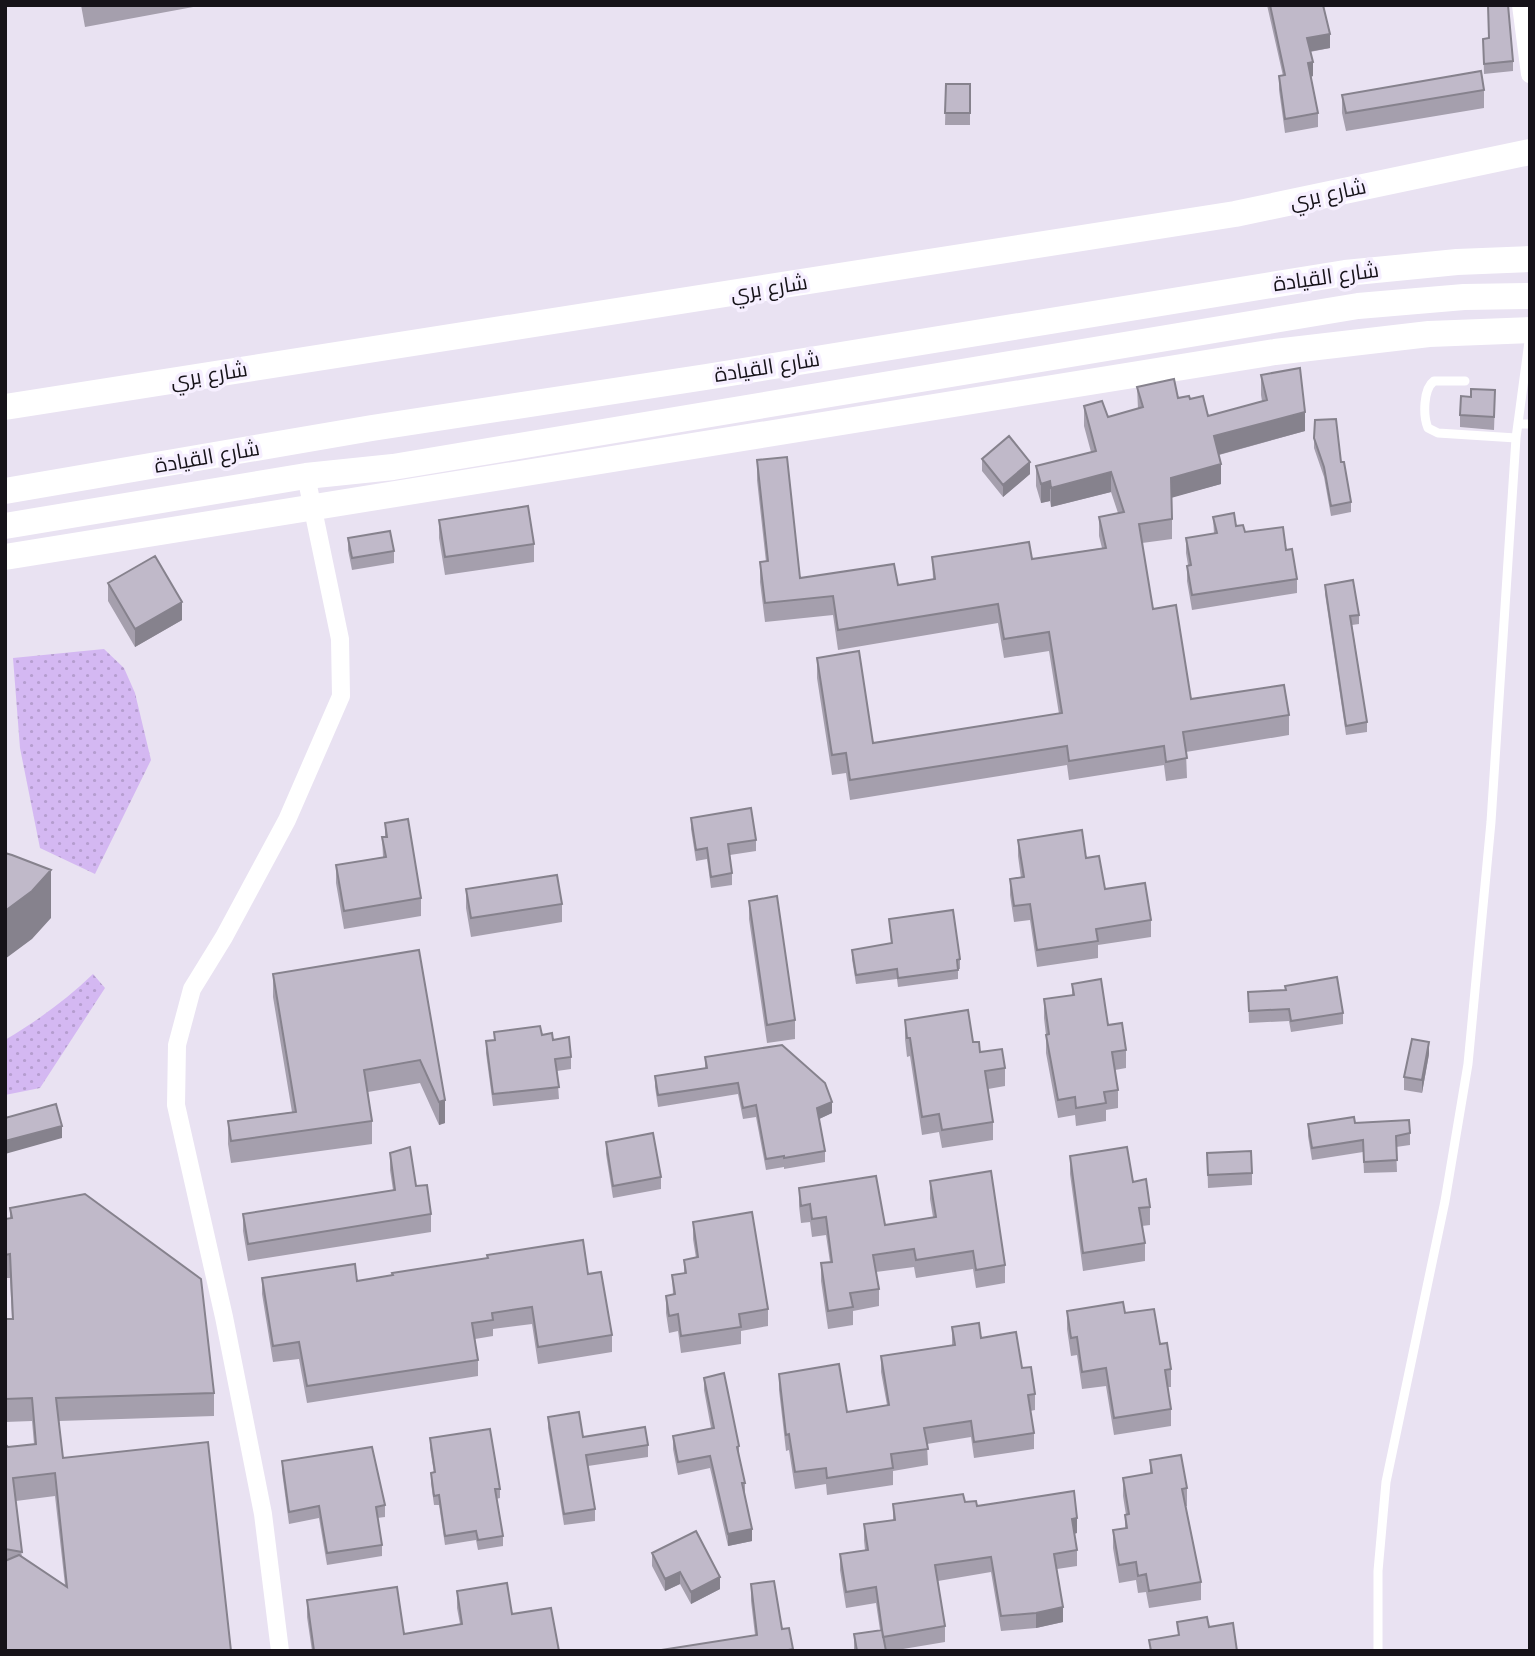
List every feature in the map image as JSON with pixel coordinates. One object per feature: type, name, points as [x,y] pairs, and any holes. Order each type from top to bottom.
[{"type":"main road","name":"شارع بري","points":[[5,407],[1235,214],[1530,152]]},
{"type":"main road","name":"شارع القيادة","points":[[5,491],[372,428],[706,377],[1345,273],[1457,262],[1530,259]]},
{"type":"main road","name":"شارع القيادة","points":[[5,526],[306,476],[393,467],[1358,306],[1464,297],[1530,296]]},
{"type":"main road","points":[[5,557],[1275,352],[1429,334],[1530,331]]},
{"type":"street","points":[[1521,5],[1530,75]]},
{"type":"street","points":[[280,1651],[263,1514],[224,1317],[176,1105],[177,1045],[192,989],[224,937],[287,820],[341,696],[340,639],[306,476]]},
{"type":"lane","points":[[1378,1651],[1378,1571],[1386,1482],[1445,1201],[1468,1064],[1491,821],[1516,439],[1530,331]]},
{"type":"lane","points":[[1465,381],[1434,381],[1428,386],[1425,417],[1429,428],[1438,433],[1516,439]]},
{"type":"lane","points":[[1519,424],[1530,424]]},
{"type":"shaded area","points":[[104,649],[124,668],[135,693],[151,760],[95,874],[40,848],[20,748],[13,658]]},
{"type":"shaded area","points":[[93,974],[105,988],[40,1088],[5,1095],[5,1040],[51,1010]]},
{"type":"building","points":[[1270,5],[1323,5],[1330,34],[1307,38],[1313,62],[1308,63],[1318,113],[1285,119],[1279,76],[1285,75]]},
{"type":"building","points":[[1488,5],[1508,5],[1513,61],[1484,64],[1483,39],[1489,38]]},
{"type":"building","points":[[1481,71],[1484,90],[1346,113],[1342,95]]},
{"type":"building","points":[[946,84],[970,84],[970,113],[945,113]]},
{"type":"building","points":[[1300,368],[1305,412],[1214,436],[1221,464],[1171,478],[1172,519],[1139,524],[1153,609],[1176,605],[1191,699],[1284,685],[1289,715],[1183,732],[1187,758],[1166,762],[1164,746],[1069,761],[1067,746],[850,780],[846,753],[832,755],[817,658],[859,651],[873,743],[1062,713],[1049,632],[1004,639],[998,604],[838,630],[833,596],[765,603],[760,562],[768,561],[757,460],[787,457],[800,578],[894,564],[898,585],[935,579],[932,557],[1029,542],[1032,559],[1106,548],[1099,517],[1124,512],[1111,472],[1051,488],[1050,481],[1041,484],[1036,466],[1096,451],[1084,406],[1102,401],[1108,417],[1143,407],[1137,387],[1174,379],[1178,398],[1203,396],[1208,416],[1267,400],[1261,375]]},
{"type":"building","points":[[1471,389],[1495,390],[1494,417],[1460,415],[1461,396],[1471,397]]},
{"type":"building","points":[[1336,419],[1341,462],[1344,462],[1351,502],[1331,506],[1324,467],[1314,438],[1315,420]]},
{"type":"building","points":[[1009,436],[1030,462],[1003,485],[982,459]]},
{"type":"building","points":[[528,506],[534,544],[445,557],[439,520]]},
{"type":"building","points":[[1234,513],[1236,526],[1243,525],[1245,532],[1283,527],[1286,550],[1292,549],[1297,579],[1192,595],[1187,566],[1191,565],[1186,538],[1217,533],[1213,517]]},
{"type":"building","points":[[390,531],[394,551],[352,558],[348,538]]},
{"type":"building","points":[[155,556],[182,602],[135,629],[108,583]]},
{"type":"building","points":[[1353,580],[1359,615],[1350,616],[1367,722],[1346,726],[1325,585]]},
{"type":"building","points":[[751,808],[756,840],[728,844],[732,873],[711,877],[707,848],[696,850],[691,818]]},
{"type":"building","points":[[408,819],[421,898],[344,911],[336,865],[386,857],[382,837],[387,837],[385,823]]},
{"type":"building","points":[[1082,830],[1086,858],[1099,856],[1105,889],[1145,883],[1151,920],[1096,929],[1098,941],[1037,950],[1030,904],[1014,906],[1010,879],[1024,877],[1018,840]]},
{"type":"building","points":[[5,853],[51,870],[32,891],[5,911]]},
{"type":"building","points":[[557,875],[562,904],[471,918],[466,889]]},
{"type":"building","points":[[777,896],[795,1020],[767,1025],[749,901]]},
{"type":"building","points":[[953,910],[960,959],[957,960],[958,970],[898,978],[897,969],[856,975],[852,950],[892,943],[889,919]]},
{"type":"building","points":[[419,950],[445,1100],[439,1102],[420,1060],[364,1070],[372,1121],[231,1141],[228,1121],[296,1112],[273,974]]},
{"type":"building","points":[[1337,977],[1343,1013],[1291,1021],[1289,1009],[1249,1011],[1248,992],[1286,990],[1285,986]]},
{"type":"building","points":[[1101,979],[1108,1025],[1122,1023],[1126,1050],[1112,1052],[1118,1090],[1104,1092],[1106,1103],[1076,1108],[1075,1097],[1058,1100],[1046,1035],[1049,1034],[1044,999],[1074,995],[1072,984]]},
{"type":"building","points":[[968,1010],[973,1042],[979,1042],[980,1052],[1002,1049],[1005,1068],[985,1071],[993,1122],[942,1130],[939,1114],[922,1117],[905,1020]]},
{"type":"building","points":[[540,1026],[542,1035],[552,1033],[553,1040],[569,1037],[571,1057],[555,1059],[559,1087],[493,1094],[486,1041],[495,1040],[494,1032]]},
{"type":"building","points":[[1412,1039],[1429,1042],[1422,1080],[1404,1077]]},
{"type":"building","points":[[782,1045],[825,1083],[832,1102],[817,1108],[825,1151],[766,1159],[756,1105],[743,1108],[738,1083],[658,1095],[655,1076],[707,1068],[705,1057]]},
{"type":"building","points":[[56,1104],[62,1126],[5,1141],[5,1118]]},
{"type":"building","points":[[1354,1117],[1355,1123],[1409,1120],[1410,1133],[1396,1136],[1397,1160],[1364,1162],[1363,1140],[1312,1148],[1308,1124]]},
{"type":"building","points":[[653,1133],[661,1177],[613,1186],[606,1142]]},
{"type":"building","points":[[410,1147],[416,1186],[427,1185],[431,1214],[248,1244],[243,1214],[395,1190],[390,1153]]},
{"type":"building","points":[[1127,1147],[1133,1182],[1146,1179],[1150,1207],[1139,1208],[1145,1243],[1083,1253],[1070,1156]]},
{"type":"building","points":[[1251,1151],[1252,1173],[1208,1175],[1207,1153]]},
{"type":"building","points":[[991,1171],[1005,1265],[976,1270],[973,1251],[916,1260],[914,1249],[873,1255],[879,1289],[850,1293],[853,1307],[828,1311],[821,1263],[832,1262],[826,1217],[812,1219],[810,1204],[801,1206],[799,1188],[876,1176],[885,1225],[936,1217],[930,1181]]},
{"type":"building","points":[[85,1194],[201,1279],[214,1393],[56,1398],[63,1458],[208,1442],[231,1651],[5,1651],[5,1561],[19,1555],[67,1587],[55,1473],[13,1478],[22,1552],[5,1549],[5,1444],[8,1447],[36,1444],[32,1398],[5,1399],[5,1319],[13,1319],[10,1254],[5,1255],[5,1219],[12,1218],[10,1208]]},
{"type":"building","points":[[752,1212],[768,1309],[739,1314],[741,1327],[681,1336],[678,1314],[669,1316],[666,1296],[675,1294],[672,1275],[686,1273],[684,1260],[698,1257],[693,1222]]},
{"type":"building","points":[[583,1240],[588,1274],[601,1272],[612,1335],[538,1347],[532,1307],[492,1313],[493,1320],[472,1323],[478,1360],[307,1386],[299,1342],[273,1346],[262,1278],[355,1264],[357,1281],[488,1258],[487,1255]]},
{"type":"building","points":[[1123,1302],[1125,1313],[1154,1309],[1160,1344],[1167,1343],[1171,1369],[1165,1370],[1171,1409],[1114,1418],[1106,1368],[1082,1372],[1077,1337],[1071,1338],[1067,1311]]},
{"type":"building","points":[[979,1323],[981,1338],[1016,1332],[1022,1368],[1031,1367],[1035,1394],[1028,1395],[1034,1433],[974,1442],[971,1421],[924,1428],[928,1449],[891,1454],[893,1468],[827,1478],[826,1468],[795,1472],[789,1434],[786,1435],[779,1374],[839,1364],[847,1412],[889,1405],[881,1356],[955,1345],[952,1327]]},
{"type":"building","points":[[724,1373],[752,1529],[728,1534],[710,1456],[678,1462],[673,1436],[714,1428],[704,1378]]},
{"type":"building","points":[[579,1412],[583,1437],[645,1427],[648,1445],[586,1455],[595,1509],[564,1514],[548,1417]]},
{"type":"building","points":[[490,1429],[500,1489],[495,1489],[503,1536],[478,1540],[476,1531],[445,1536],[439,1495],[434,1496],[431,1473],[435,1472],[430,1438]]},
{"type":"building","points":[[372,1447],[385,1505],[376,1507],[382,1545],[327,1553],[319,1506],[289,1512],[282,1461]]},
{"type":"building","points":[[1181,1455],[1187,1488],[1182,1489],[1201,1582],[1149,1591],[1146,1574],[1138,1576],[1136,1562],[1119,1565],[1113,1530],[1127,1528],[1125,1515],[1129,1514],[1123,1478],[1152,1473],[1150,1460]]},
{"type":"building","points":[[1074,1491],[1077,1518],[1072,1519],[1077,1550],[1054,1554],[1063,1607],[1001,1616],[991,1557],[935,1565],[945,1626],[883,1637],[876,1587],[846,1592],[840,1554],[868,1550],[864,1524],[895,1520],[893,1504],[963,1494],[965,1502],[976,1501],[977,1506]]},
{"type":"building","points":[[696,1531],[720,1577],[691,1592],[680,1572],[665,1579],[652,1553]]},
{"type":"building","points":[[774,1581],[782,1629],[789,1628],[793,1649],[655,1651],[757,1635],[751,1584]]},
{"type":"building","points":[[507,1583],[512,1614],[551,1608],[559,1651],[314,1651],[307,1600],[397,1587],[404,1634],[462,1624],[457,1591]]},
{"type":"building","points":[[1207,1617],[1209,1627],[1233,1623],[1237,1651],[1151,1651],[1149,1640],[1179,1635],[1177,1622]]},
{"type":"building","points":[[882,1630],[886,1651],[857,1651],[854,1634]]}]
